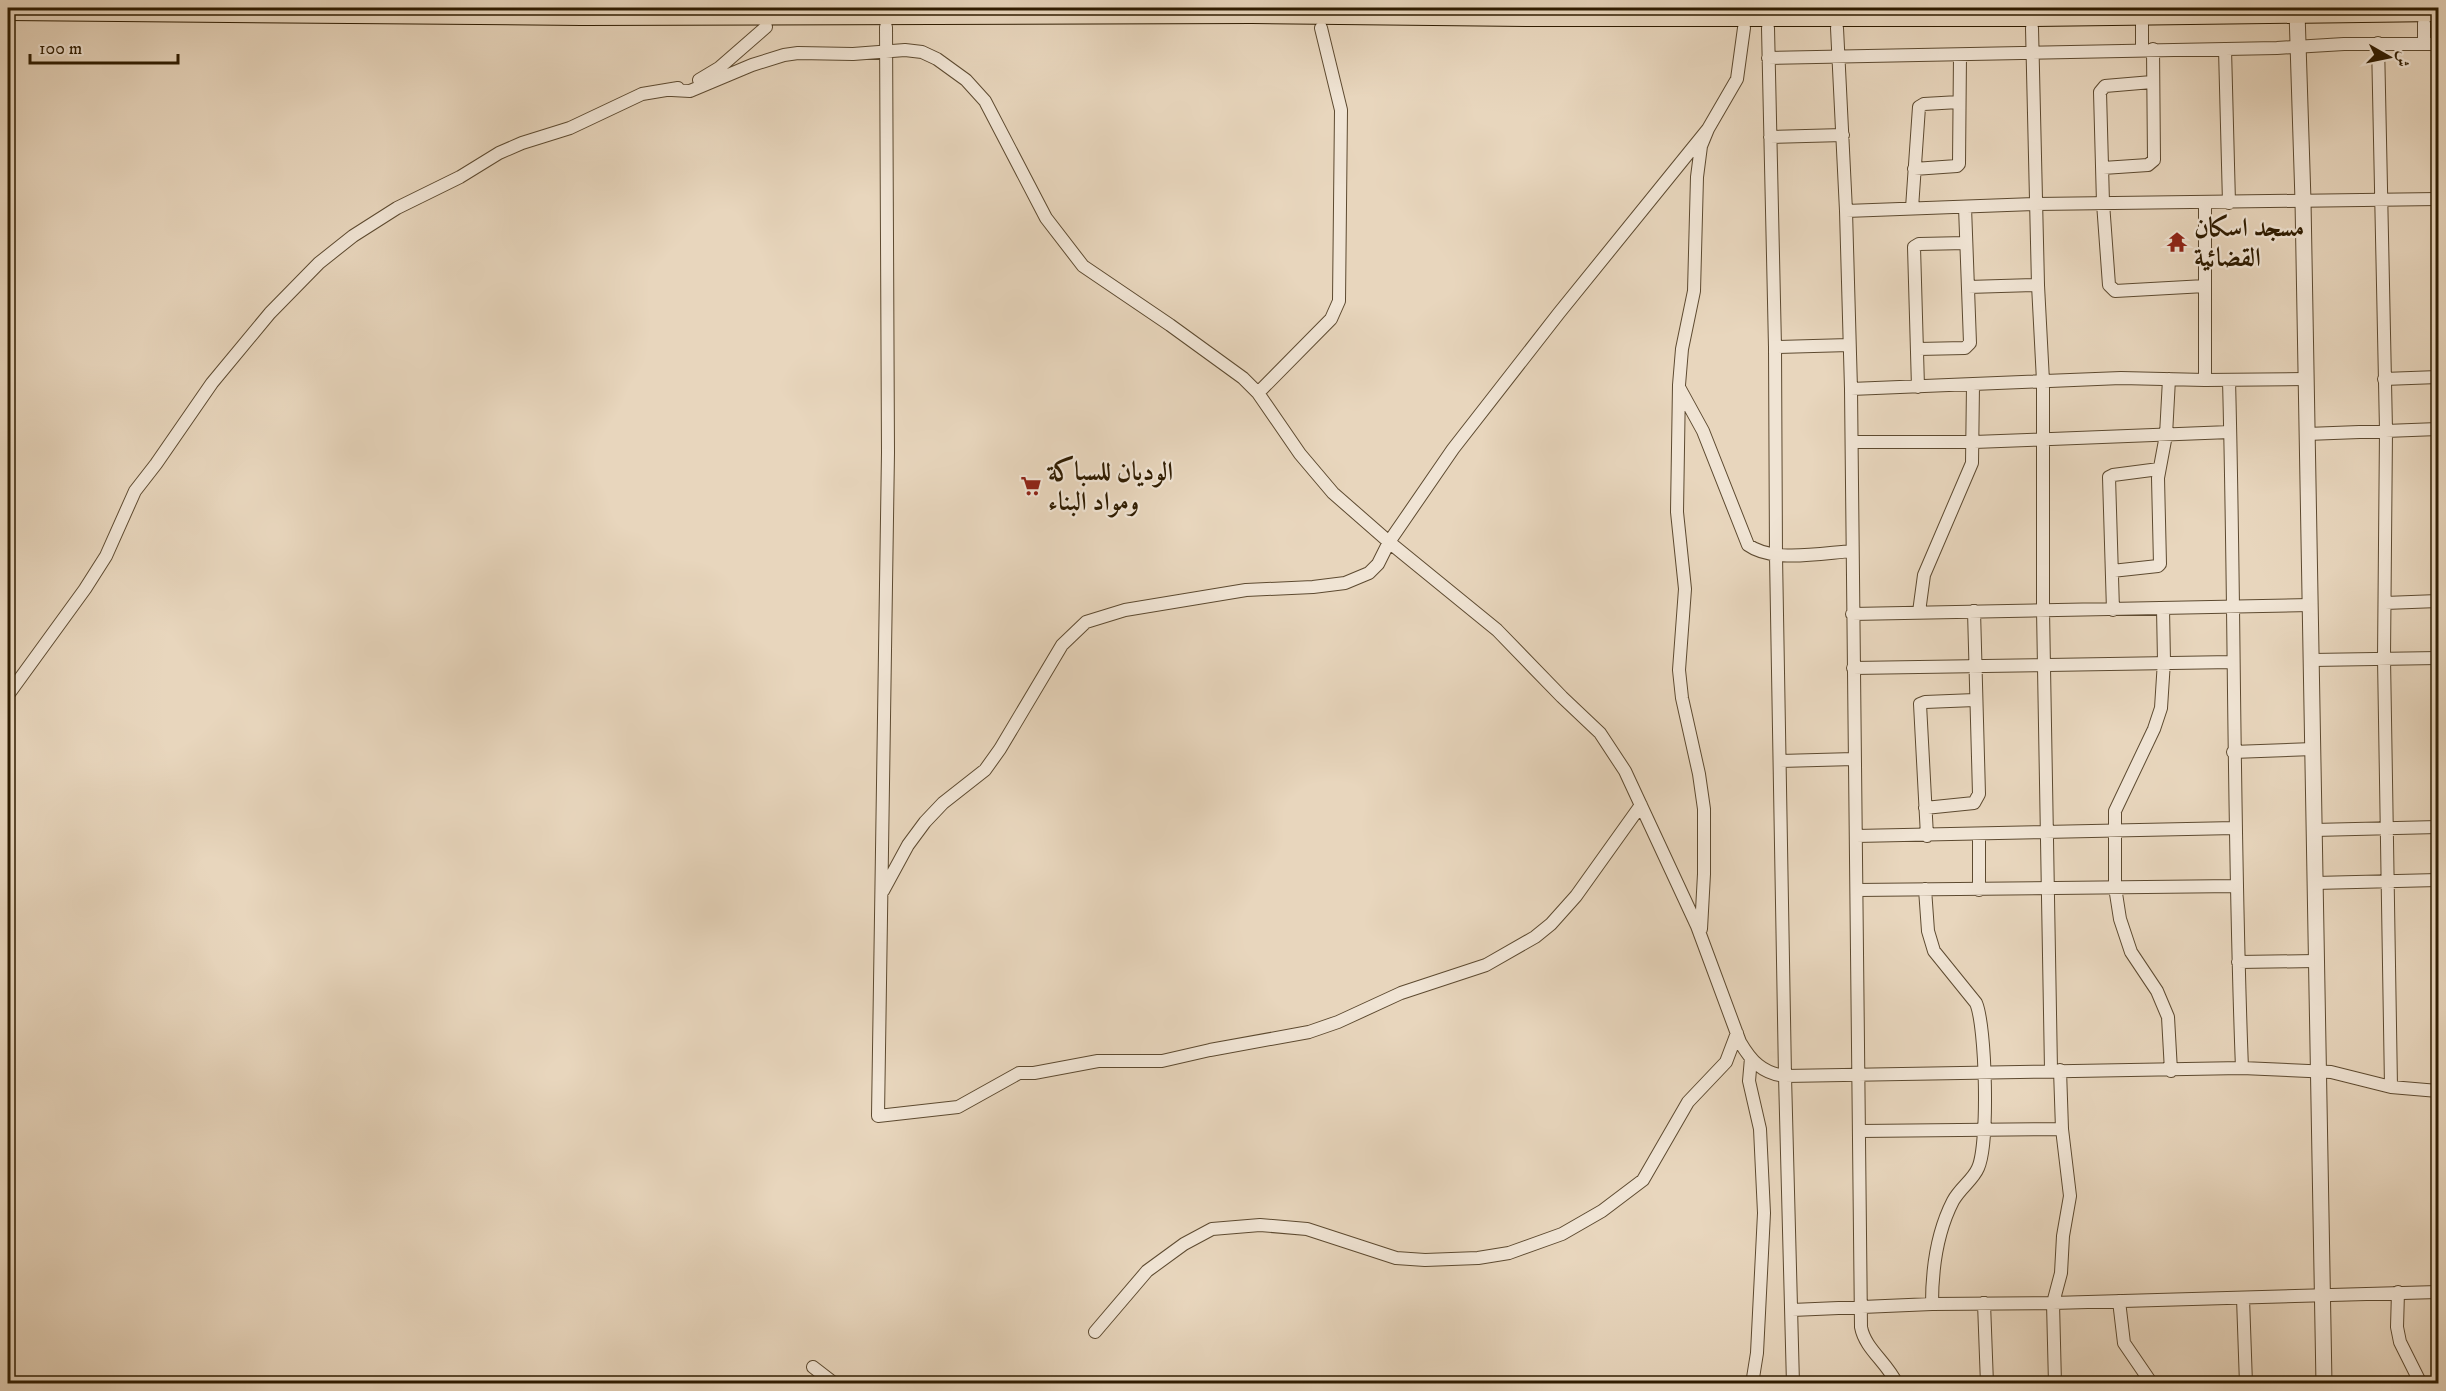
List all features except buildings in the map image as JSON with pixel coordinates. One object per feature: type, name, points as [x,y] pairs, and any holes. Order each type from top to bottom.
[{"type":"highway","points":[[8,22],[766,27],[792,16],[886,27],[2032,28],[2142,25],[2177,13],[2217,10],[2297,14],[2362,9],[2424,15]]},
{"type":"highway","points":[[8,10],[323,10],[792,16],[1091,11],[2424,15]]},
{"type":"street","points":[[2297,14],[2303,201],[2324,1383]]},
{"type":"street","points":[[2424,15],[2424,44]]},
{"type":"street","points":[[2103,168],[2148,165],[2154,160],[2152,82],[2142,25]]},
{"type":"street","points":[[8,695],[85,589],[106,556],[135,491],[212,383],[270,313],[319,263],[353,236],[397,208],[460,177],[499,153],[522,142],[591,120],[642,94],[690,85],[719,68],[766,27]]},
{"type":"street","points":[[886,27],[888,452],[878,1116],[958,1107],[1019,1073],[1034,1073],[1098,1062],[1162,1061],[1310,1032],[1338,1022],[1401,993],[1486,965],[1535,937],[1551,924],[1576,896],[1641,805]]},
{"type":"street","points":[[1258,393],[1331,319],[1339,301],[1341,110],[1322,28]]},
{"type":"street","points":[[1700,934],[1704,874],[1704,809],[1699,774],[1682,698],[1679,670],[1685,589],[1677,512],[1679,385],[1681,357],[1694,291],[1698,162],[1708,129],[1737,79],[1744,28]]},
{"type":"street","points":[[1768,28],[1775,347],[1776,556],[1785,1076],[1793,1383]]},
{"type":"street","points":[[1837,28],[1846,210],[1852,442],[1861,1327],[1866,1344],[1885,1362],[1898,1383]]},
{"type":"street","points":[[2032,28],[2038,285],[2043,381],[2043,610],[2048,889],[2056,1070],[2070,1196],[2063,1236],[2061,1273],[2054,1303],[2055,1383]]},
{"type":"street","points":[[2378,43],[2386,430],[2384,658],[2391,1087]]},
{"type":"street","points":[[1768,58],[2277,48],[2298,45],[2378,43],[2439,44]]},
{"type":"street","points":[[2225,49],[2229,203]]},
{"type":"street","points":[[672,90],[684,92],[699,88],[752,64],[784,55],[905,50],[922,52],[966,80],[985,101],[1050,225],[1083,266],[1230,367],[1258,393],[1300,454],[1333,493],[1497,630],[1600,733],[1624,771],[1641,805],[1700,934],[1737,1033],[1751,1058],[1768,1073],[1785,1076],[2242,1068],[2317,1071],[2391,1087],[2439,1091]]},
{"type":"street","points":[[1914,169],[1958,166],[1960,55]]},
{"type":"street","points":[[2152,82],[2101,88],[2100,92],[2103,203],[2109,285],[2113,291],[2205,286]]},
{"type":"street","points":[[1912,208],[1919,107],[1924,104],[1959,102]]},
{"type":"street","points":[[882,892],[908,845],[925,822],[943,803],[985,770],[1062,645],[1086,622],[1125,610],[1246,590],[1345,583],[1369,573],[1378,564],[1389,542],[1453,449],[1559,313],[1708,129]]},
{"type":"street","points":[[1770,137],[1843,135]]},
{"type":"street","points":[[1846,210],[2036,204],[2205,204],[2439,199]]},
{"type":"street","points":[[2205,204],[2205,380]]},
{"type":"street","points":[[1918,349],[1965,348],[1969,345],[1965,207]]},
{"type":"street","points":[[1918,387],[1915,246],[1966,243]]},
{"type":"street","points":[[1968,287],[2038,285]]},
{"type":"street","points":[[1775,347],[1849,345]]},
{"type":"street","points":[[2384,379],[2439,377]]},
{"type":"street","points":[[1851,388],[2121,378],[2305,379]]},
{"type":"street","points":[[2112,571],[2160,564],[2159,469],[2166,435],[2169,379]]},
{"type":"street","points":[[2229,380],[2234,607],[2233,752],[2242,1068]]},
{"type":"street","points":[[1679,385],[1729,494],[1746,542],[1759,552],[1776,556],[1852,551]]},
{"type":"street","points":[[1919,612],[1924,575],[1971,469],[1974,442],[1973,385]]},
{"type":"street","points":[[2307,434],[2439,429]]},
{"type":"street","points":[[1852,442],[1974,442],[2230,432]]},
{"type":"street","points":[[2113,610],[2109,477],[2159,469]]},
{"type":"street","points":[[2385,603],[2439,602]]},
{"type":"street","points":[[1852,614],[2310,605]]},
{"type":"street","points":[[2163,609],[2164,662],[2161,708],[2154,729],[2116,803],[2115,887],[2120,920],[2131,952],[2157,991],[2168,1017],[2171,1071]]},
{"type":"street","points":[[1925,808],[1974,803],[1978,799],[1974,611]]},
{"type":"street","points":[[2312,660],[2439,658]]},
{"type":"street","points":[[1853,668],[2233,662]]},
{"type":"street","points":[[1927,836],[1920,704],[1975,700]]},
{"type":"street","points":[[2233,752],[2313,749]]},
{"type":"street","points":[[1780,761],[1854,759]]},
{"type":"street","points":[[2314,830],[2439,827]]},
{"type":"street","points":[[1856,836],[2047,834],[2235,828]]},
{"type":"street","points":[[1979,834],[1979,890]]},
{"type":"street","points":[[2315,883],[2439,880]]},
{"type":"street","points":[[1857,890],[2237,886]]},
{"type":"street","points":[[1925,890],[1928,932],[1934,951],[1976,1003],[1980,1012],[1984,1129],[1978,1169],[1960,1189],[1946,1216],[1932,1273],[1932,1304]]},
{"type":"street","points":[[2238,962],[2316,961]]},
{"type":"street","points":[[1095,1332],[1147,1270],[1184,1244],[1212,1229],[1260,1226],[1307,1229],[1388,1256],[1425,1260],[1478,1258],[1509,1253],[1562,1234],[1602,1211],[1643,1180],[1688,1102],[1726,1062],[1737,1033]]},
{"type":"street","points":[[1751,1058],[1749,1081],[1760,1129],[1764,1213],[1757,1353],[1752,1383]]},
{"type":"street","points":[[1860,1131],[2062,1129]]},
{"type":"street","points":[[2398,1292],[2397,1328],[2400,1342],[2421,1383]]},
{"type":"street","points":[[1792,1310],[1932,1304],[2054,1303],[2439,1292]]},
{"type":"street","points":[[2243,1298],[2246,1383]]},
{"type":"street","points":[[2119,1301],[2124,1343],[2152,1383]]},
{"type":"street","points":[[1984,1303],[1987,1383]]},
{"type":"street","points":[[813,1367],[835,1383]]},
{"type":"place","name":"مسجد اسكان القضائية","points":[[2177,242]]},
{"type":"place","name":"الوديان للسباكة ومواد البناء","points":[[1031,486]]}]
